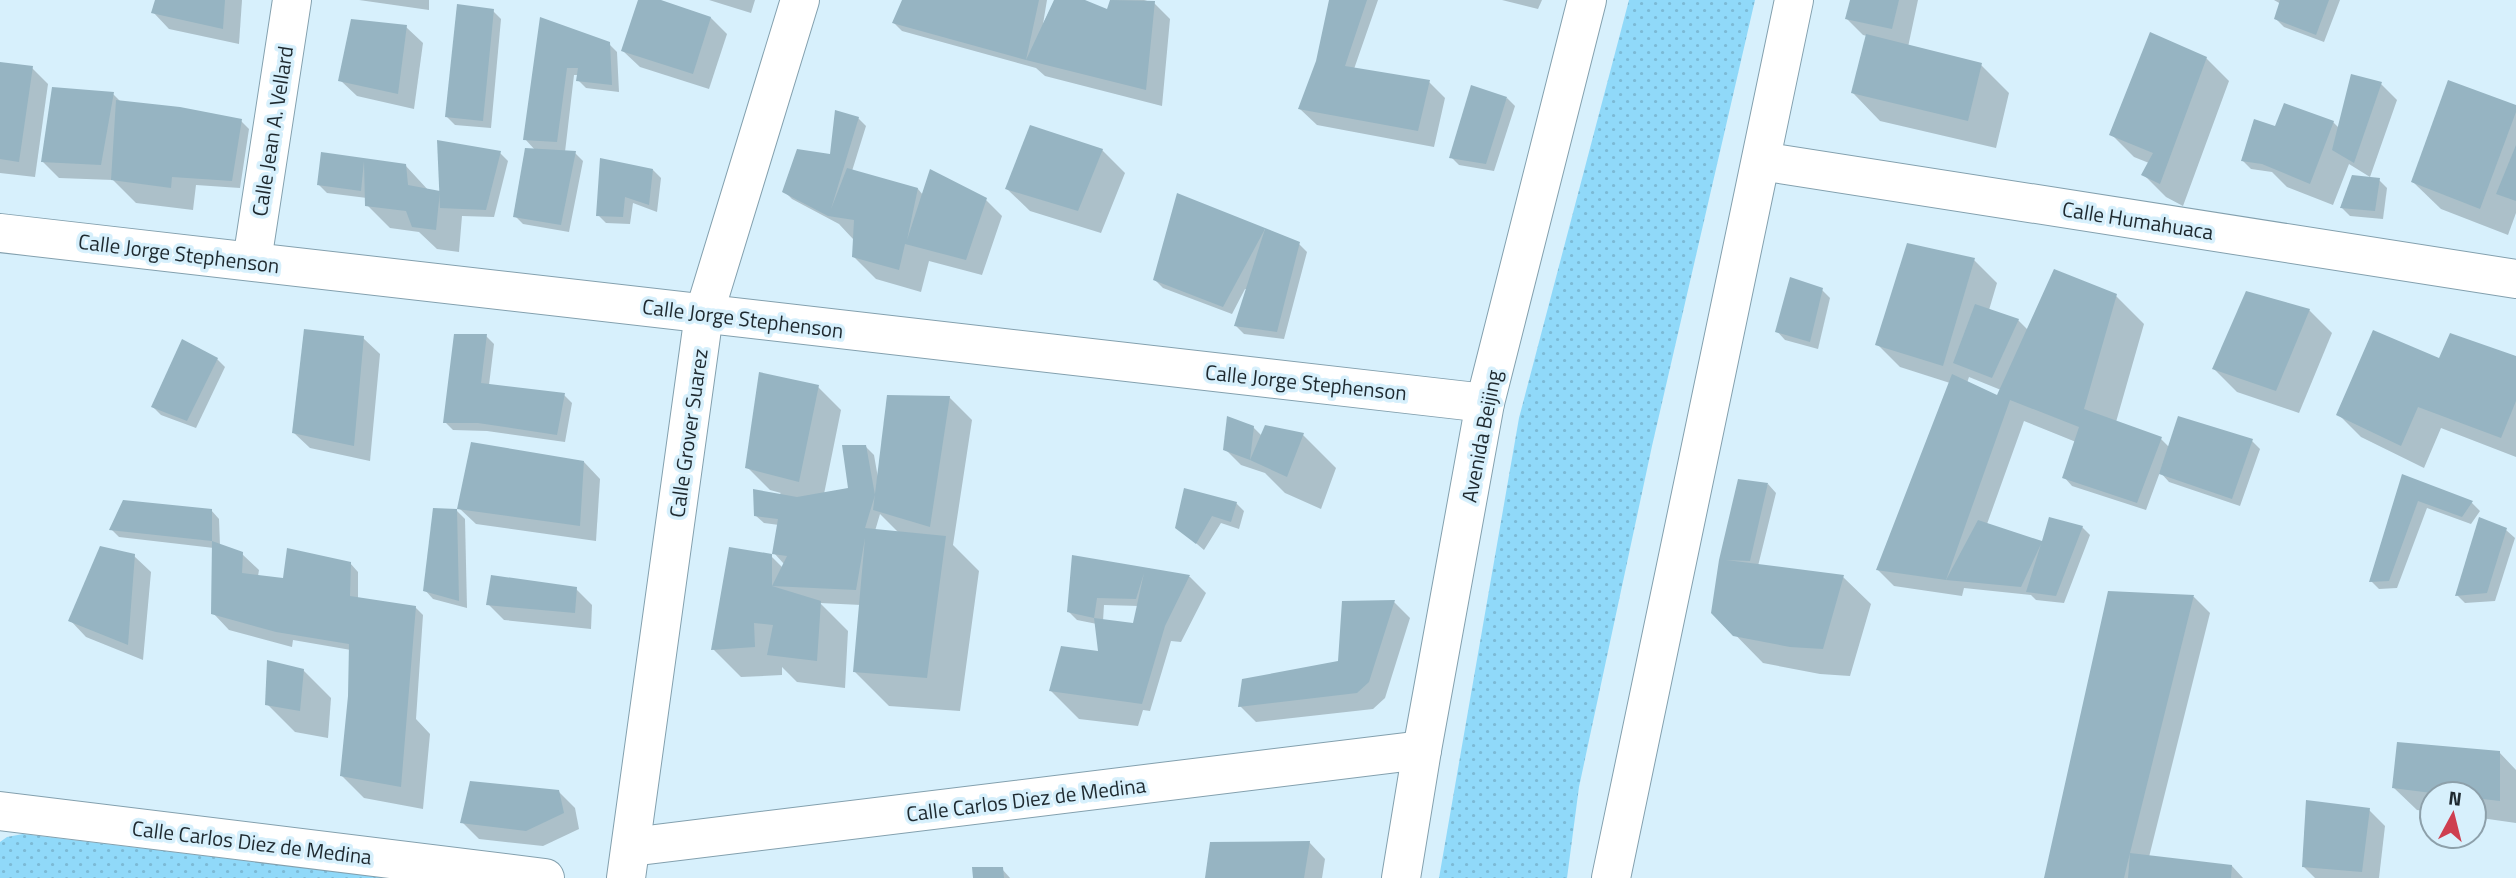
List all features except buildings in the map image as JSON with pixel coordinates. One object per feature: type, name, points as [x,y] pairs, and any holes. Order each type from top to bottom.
[{"type":"street","name":"Calle Jean A. Vellard","points":[[252,261],[292,0]]},
{"type":"street","name":"Calle Grover Suarez","points":[[628,862],[705,314],[800,0]]},
{"type":"street","name":"Avenida Beijing","points":[[1401,878],[1485,403],[1587,0]]},
{"type":"street","points":[[1611,878],[1794,0]]},
{"type":"street","name":"Calle Humahuaca","points":[[1761,161],[2516,279]]},
{"type":"street","name":"Calle Jorge Stephenson","points":[[0,233],[1485,403]]},
{"type":"street","name":"Calle Carlos Diez de Medina","points":[[628,862],[1422,750]]},
{"type":"street","name":"Calle Carlos Diez de Medina","points":[[0,811],[545,878]]},
{"type":"shaded area","points":[[1629,0],[1755,0],[1652,446],[1579,787],[1567,878],[1439,878],[1519,418]]},
{"type":"shaded area","points":[[23,834],[388,878],[0,878],[0,842],[7,837]]}]
